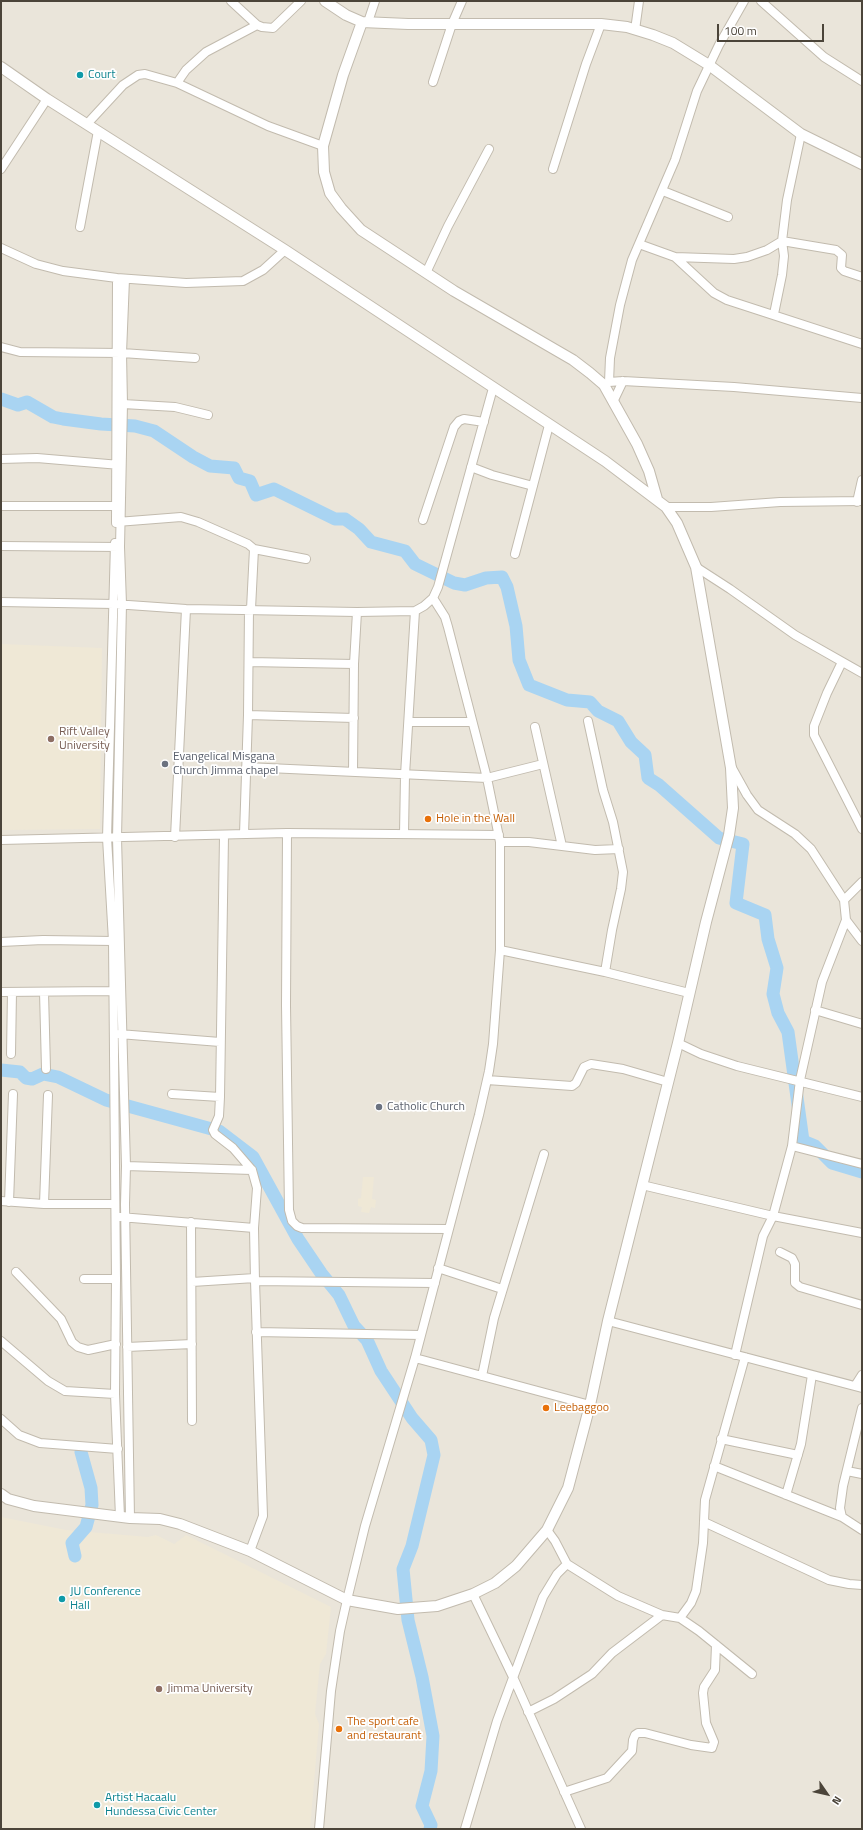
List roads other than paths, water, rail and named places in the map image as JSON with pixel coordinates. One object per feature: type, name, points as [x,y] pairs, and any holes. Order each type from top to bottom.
[{"type":"street","points":[[231,1],[257,25],[273,28],[301,1]]},
{"type":"street","points":[[325,1],[346,15],[365,22],[452,24],[601,24],[653,35],[673,43],[709,65],[801,134],[862,164]]},
{"type":"street","points":[[375,1],[343,75],[323,146],[324,172],[330,192],[340,208],[361,230],[426,273],[518,329],[573,360],[606,384],[637,444],[649,471],[657,499]]},
{"type":"street","points":[[433,82],[452,24],[462,1]]},
{"type":"street","points":[[635,30],[639,1]]},
{"type":"street","points":[[606,384],[620,305],[632,260],[663,191],[675,160],[697,91],[709,65],[744,1]]},
{"type":"street","points":[[761,1],[824,57],[862,81]]},
{"type":"street","points":[[553,169],[601,24]]},
{"type":"street","points":[[177,83],[186,70],[206,52],[257,25]]},
{"type":"street","points":[[1,67],[47,99],[284,250],[604,461],[666,507],[677,523],[696,567],[731,768],[733,808],[729,835],[608,1321],[590,1405],[568,1488],[547,1530],[516,1566],[495,1583],[474,1594],[434,1606],[398,1609],[347,1600],[250,1551],[180,1524],[160,1519],[118,1517],[34,1506],[8,1499],[1,1494]]},
{"type":"street","points":[[88,124],[123,85],[138,75],[145,74],[177,83],[268,126],[323,146]]},
{"type":"street","points":[[1,169],[47,99]]},
{"type":"street","points":[[80,227],[98,131]]},
{"type":"street","points":[[774,314],[782,275],[784,256],[782,241],[787,200],[801,134]]},
{"type":"street","points":[[426,273],[448,226],[489,149]]},
{"type":"street","points":[[663,191],[728,217]]},
{"type":"street","points":[[639,244],[675,257],[734,258],[767,250],[782,241],[836,250],[842,255],[841,268],[844,271],[862,277]]},
{"type":"street","points":[[1,248],[36,264],[63,271],[125,279],[186,283],[243,281],[263,270],[284,250]]},
{"type":"street","points":[[675,257],[714,293],[727,300],[774,314],[862,344]]},
{"type":"street","points":[[117,278],[119,353],[117,838],[126,1166],[125,1216],[130,1518]]},
{"type":"street","points":[[119,465],[123,404],[119,353],[125,279]]},
{"type":"street","points":[[1,347],[20,352],[119,353],[195,358]]},
{"type":"street","points":[[606,384],[624,381],[734,387],[862,398]]},
{"type":"street","points":[[614,402],[624,381]]},
{"type":"street","points":[[1,602],[118,604],[186,609],[357,612],[416,610],[424,606],[432,598],[438,587],[493,388]]},
{"type":"street","points":[[123,404],[174,407],[208,414]]},
{"type":"street","points":[[423,520],[454,427],[459,421],[464,419],[484,422]]},
{"type":"street","points":[[515,554],[549,425]]},
{"type":"street","points":[[1,459],[37,458],[119,465]]},
{"type":"street","points":[[472,467],[492,475],[533,486]]},
{"type":"street","points":[[666,507],[711,507],[780,502],[860,502],[862,480]]},
{"type":"street","points":[[1,506],[119,506]]},
{"type":"street","points":[[118,522],[181,517],[198,522],[248,544],[254,549],[306,559]]},
{"type":"street","points":[[1,546],[118,548]]},
{"type":"street","points":[[244,834],[250,609],[254,549]]},
{"type":"street","points":[[696,567],[795,635],[862,673]]},
{"type":"street","points":[[319,1829],[331,1690],[347,1600],[365,1526],[415,1358],[435,1283],[487,1080],[493,1044],[500,950],[500,839],[487,778],[448,627],[445,617],[432,598]]},
{"type":"street","points":[[118,604],[107,838],[113,991],[116,1279],[115,1394],[118,1449],[118,1517]]},
{"type":"street","points":[[175,837],[186,609]]},
{"type":"street","points":[[404,834],[405,775],[416,610]]},
{"type":"street","points":[[353,772],[354,664],[357,612]]},
{"type":"street","points":[[249,662],[354,664]]},
{"type":"street","points":[[842,662],[824,700],[814,726],[814,735],[862,829]]},
{"type":"street","points":[[248,715],[354,718]]},
{"type":"street","points":[[588,721],[603,790],[619,849],[623,872],[605,972]]},
{"type":"street","points":[[409,722],[472,722]]},
{"type":"street","points":[[535,727],[562,846]]},
{"type":"street","points":[[246,767],[487,778],[543,764]]},
{"type":"street","points":[[731,768],[747,796],[758,810],[796,834],[810,849],[844,900],[846,920],[822,982],[800,1080],[792,1146],[773,1216],[763,1236],[735,1355]]},
{"type":"street","points":[[1,840],[224,836],[287,833],[404,834],[500,839],[595,850],[619,849]]},
{"type":"street","points":[[287,833],[286,1013],[289,1210],[292,1221],[297,1226],[302,1228],[448,1229]]},
{"type":"street","points":[[224,836],[220,1097],[219,1116],[213,1130],[233,1148],[252,1170],[257,1188],[254,1228],[262,1516],[250,1551]]},
{"type":"street","points":[[844,900],[862,882]]},
{"type":"street","points":[[846,920],[862,941]]},
{"type":"street","points":[[1,942],[43,940],[112,941]]},
{"type":"street","points":[[500,950],[605,972],[689,993]]},
{"type":"street","points":[[1,992],[113,991]]},
{"type":"street","points":[[11,1054],[12,992]]},
{"type":"street","points":[[44,992],[46,1069]]},
{"type":"street","points":[[815,1010],[862,1024]]},
{"type":"street","points":[[113,1034],[220,1042]]},
{"type":"street","points":[[678,1043],[702,1054],[738,1066],[800,1080],[862,1097]]},
{"type":"street","points":[[487,1080],[572,1086],[576,1084],[584,1066],[591,1064],[623,1069],[668,1082]]},
{"type":"street","points":[[13,1094],[5,1201],[44,1204],[115,1204]]},
{"type":"street","points":[[172,1094],[220,1097]]},
{"type":"street","points":[[44,1204],[48,1095]]},
{"type":"street","points":[[792,1146],[862,1164]]},
{"type":"street","points":[[482,1376],[494,1318],[502,1289],[544,1154]]},
{"type":"street","points":[[126,1166],[252,1170]]},
{"type":"street","points":[[642,1185],[773,1216],[862,1233]]},
{"type":"street","points":[[115,1217],[125,1216],[254,1228]]},
{"type":"street","points":[[191,1222],[192,1421]]},
{"type":"street","points":[[780,1252],[792,1258],[795,1264],[795,1283],[800,1287],[862,1305]]},
{"type":"street","points":[[438,1268],[502,1289]]},
{"type":"street","points":[[16,1272],[61,1319],[72,1342],[78,1347],[88,1350],[116,1344]]},
{"type":"street","points":[[84,1279],[116,1279]]},
{"type":"street","points":[[192,1282],[255,1279],[435,1283]]},
{"type":"street","points":[[608,1321],[858,1387],[862,1375]]},
{"type":"street","points":[[256,1332],[420,1335]]},
{"type":"street","points":[[1,1341],[48,1381],[65,1391],[88,1394],[115,1394]]},
{"type":"street","points":[[127,1347],[192,1344]]},
{"type":"street","points":[[680,1618],[691,1603],[696,1591],[705,1500],[745,1357]]},
{"type":"street","points":[[415,1358],[590,1405]]},
{"type":"street","points":[[786,1495],[801,1444],[812,1375]]},
{"type":"street","points":[[842,1517],[840,1508],[847,1471],[860,1431],[862,1408]]},
{"type":"street","points":[[1,1419],[19,1435],[40,1443],[118,1449]]},
{"type":"street","points":[[721,1439],[798,1454]]},
{"type":"street","points":[[714,1466],[842,1517],[862,1530]]},
{"type":"street","points":[[847,1471],[862,1474]]},
{"type":"street","points":[[704,1522],[829,1580],[862,1585]]},
{"type":"street","points":[[547,1530],[555,1540],[567,1564],[618,1596],[662,1615],[680,1618],[752,1674]]},
{"type":"street","points":[[465,1829],[497,1721],[543,1597],[557,1574],[567,1564]]},
{"type":"street","points":[[474,1594],[581,1829]]},
{"type":"street","points":[[528,1712],[554,1698],[592,1674],[616,1649],[662,1615]]},
{"type":"street","points":[[564,1792],[607,1778],[632,1751],[633,1740],[635,1735],[638,1733],[646,1733],[691,1745],[712,1748],[714,1742],[706,1723],[703,1693],[704,1687],[715,1670],[716,1645]]},
{"type":"waterway","points":[[1,399],[18,405],[27,402],[53,417],[101,424],[135,426],[154,431],[193,457],[210,466],[234,468],[239,478],[250,481],[256,495],[274,489],[335,519],[345,519],[359,529],[371,542],[405,551],[415,564],[454,583],[465,585],[486,578],[502,577],[507,587],[516,626],[519,660],[529,685],[567,700],[590,702],[598,711],[618,721],[631,742],[645,755],[648,778],[659,785],[719,838],[743,844],[736,903],[765,915],[768,939],[777,968],[773,994],[778,1013],[788,1032],[803,1141],[815,1146],[832,1163],[862,1172]]},
{"type":"waterway","points":[[1,1070],[20,1072],[26,1078],[32,1079],[43,1074],[58,1077],[106,1100],[219,1131],[253,1157],[298,1239],[321,1273],[339,1295],[354,1326],[367,1340],[381,1371],[412,1418],[431,1440],[434,1455],[412,1546],[403,1569],[408,1620],[422,1677],[433,1736],[431,1771],[422,1806],[431,1825],[430,1829]]},
{"type":"waterway","points":[[75,1556],[72,1543],[86,1527],[92,1505],[91,1488],[81,1452]]},
{"type":"place","name":"Court","points":[[80,75]]},
{"type":"place","name":"Rift Valley University","points":[[51,739]]},
{"type":"place","name":"Evangelical Misgana Church Jimma chapel","points":[[165,764]]},
{"type":"place","name":"Hole in the Wall","points":[[428,819]]},
{"type":"place","name":"Catholic Church","points":[[379,1107]]},
{"type":"place","name":"Leebaggoo","points":[[546,1408]]},
{"type":"place","name":"JU Conference Hall","points":[[62,1599]]},
{"type":"place","name":"Jimma University","points":[[159,1689]]},
{"type":"place","name":"The sport cafe and restaurant","points":[[339,1729]]},
{"type":"place","name":"Artist Hacaalu Hundessa Civic Center","points":[[97,1805]]}]
